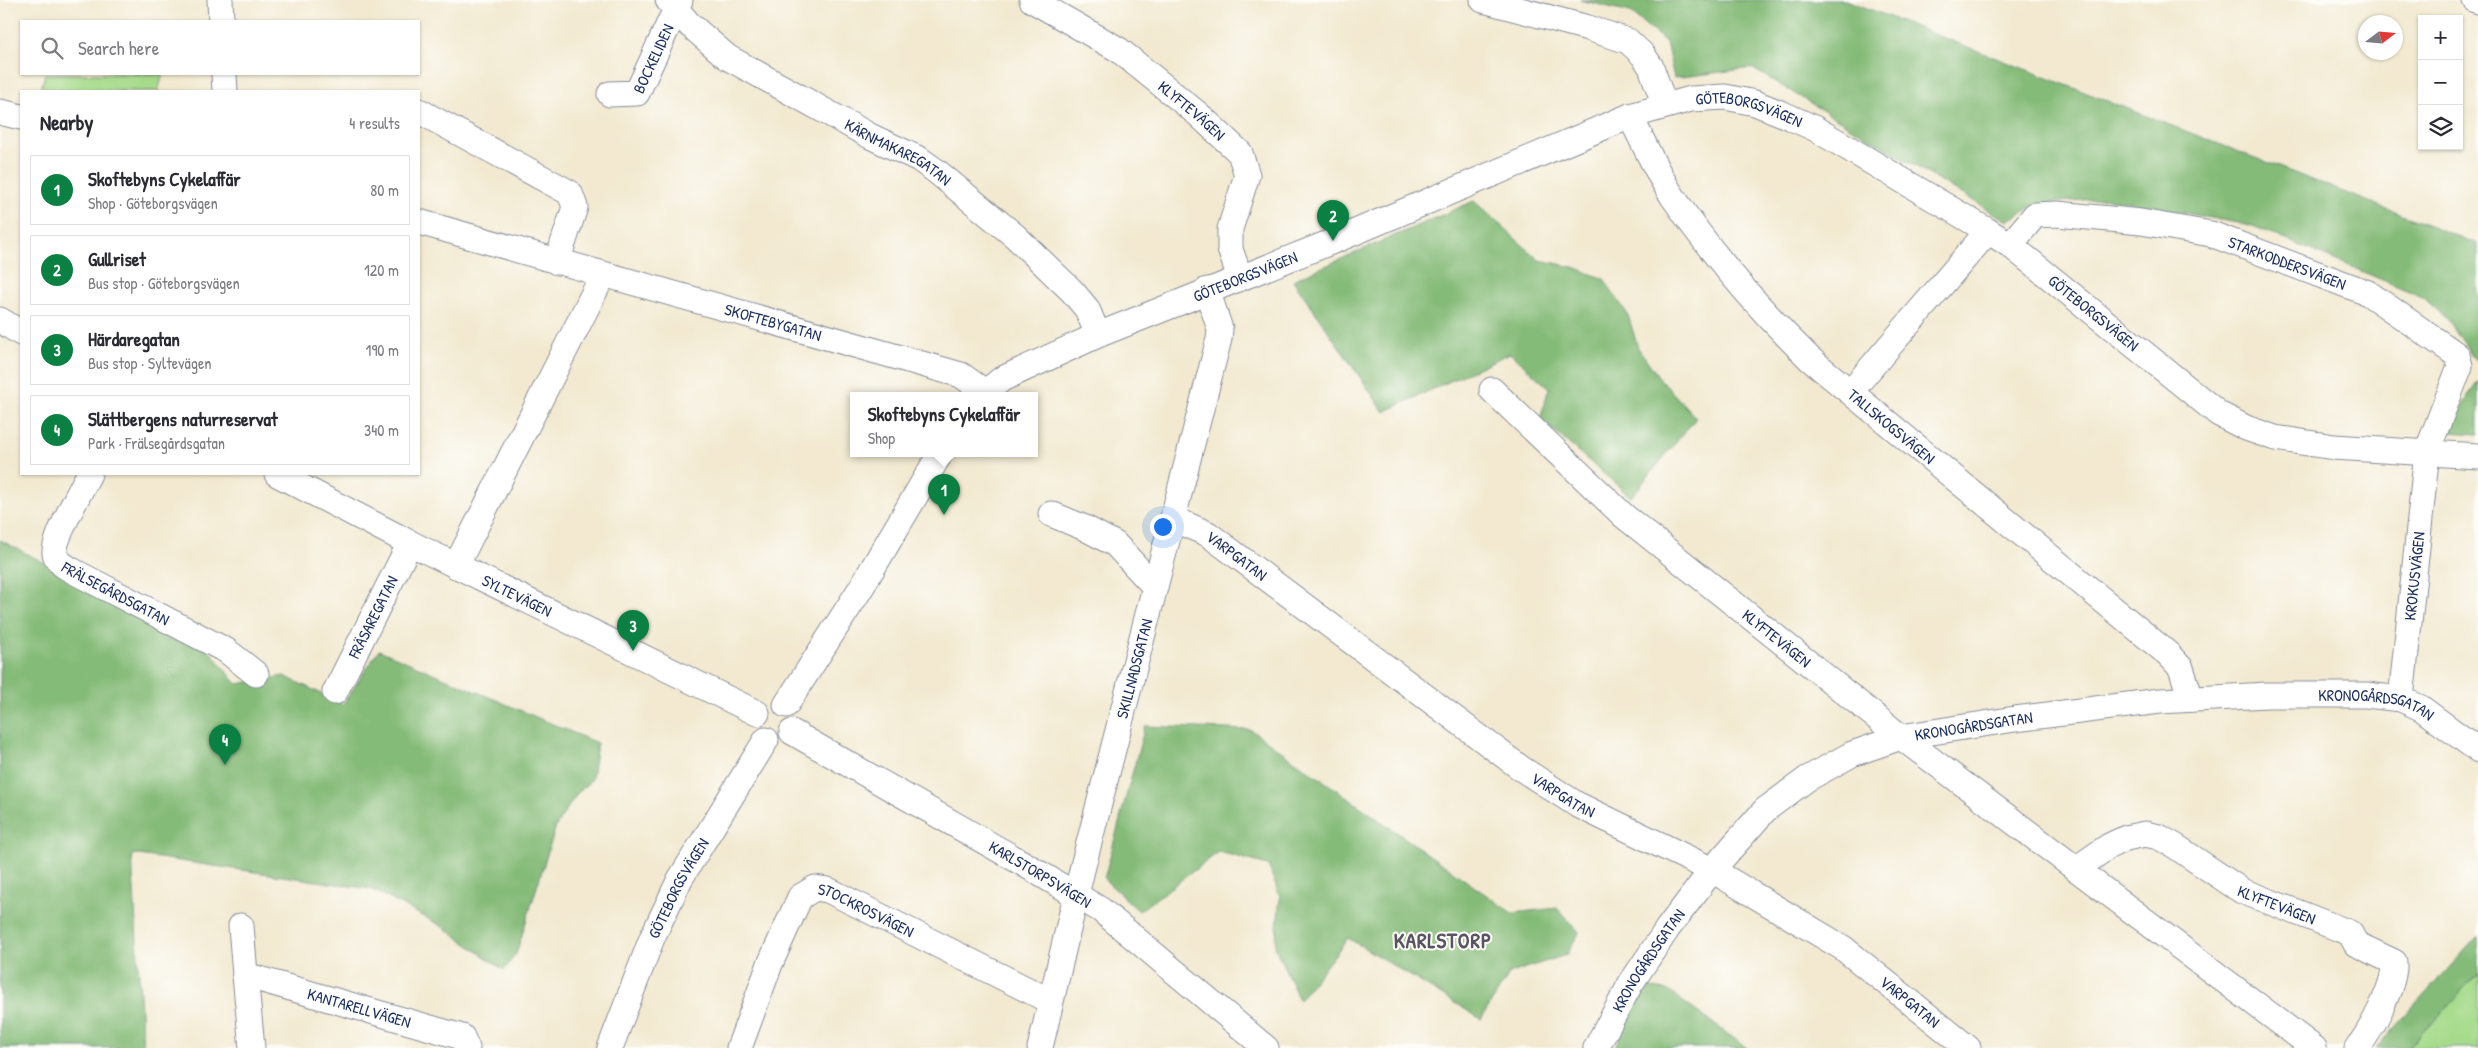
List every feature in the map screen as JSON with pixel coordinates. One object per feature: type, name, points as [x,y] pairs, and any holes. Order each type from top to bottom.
[{"type":"street","points":[[220,0],[221,20]]},
{"type":"street","name":"KLYFTEVÄGEN","points":[[1032,0],[1119,50],[1199,115],[1240,153],[1247,175],[1230,229],[1230,249],[1240,278]]},
{"type":"street","points":[[1483,0],[1555,9],[1628,42],[1643,55],[1651,67],[1665,106]]},
{"type":"street","name":"BOCKELIDEN","points":[[610,94],[637,93],[645,80],[675,3]]},
{"type":"street","name":"KÄRNMAKAREGATAN","points":[[675,3],[689,24],[727,57],[870,136],[919,158],[936,171],[1016,236],[1072,291],[1087,309],[1098,335]]},
{"type":"street","points":[[224,75],[225,90]]},
{"type":"street","name":"GÖTEBORGSVÄGEN","points":[[986,392],[1010,375],[1098,335],[1341,238],[1630,116],[1691,99],[1725,97],[1755,104],[1814,128],[1988,231],[2010,245],[2219,414],[2246,428],[2276,438],[2334,447],[2478,456]]},
{"type":"street","points":[[420,111],[570,193],[575,208],[557,262]]},
{"type":"street","points":[[0,112],[20,117]]},
{"type":"street","name":"TALLSKOGSVÄGEN","points":[[1630,116],[1672,195],[1723,265],[1771,321],[1803,353],[1886,423],[2168,654],[2181,668],[2191,699]]},
{"type":"street","name":"STARKODDERSVÄGEN","points":[[2010,245],[2035,215],[2057,214],[2141,222],[2211,234],[2368,294],[2457,354],[2460,366],[2427,452]]},
{"type":"street","name":"SKOFTEBYGATAN","points":[[420,222],[961,374],[981,392]]},
{"type":"street","points":[[1850,391],[1988,231]]},
{"type":"street","points":[[456,566],[603,275]]},
{"type":"street","name":"SKILLNADSGATAN","points":[[1040,1048],[1075,895],[1220,334],[1207,290]]},
{"type":"street","points":[[0,320],[20,332]]},
{"type":"street","name":"KLYFTEVÄGEN","points":[[1492,390],[1624,516],[1902,737],[2314,1048]]},
{"type":"street","name":"KROKUSVÄGEN","points":[[2401,699],[2427,452]]},
{"type":"street","points":[[786,705],[861,588],[938,457]]},
{"type":"street","name":"FRÄLSEGÅRDSGATAN","points":[[89,475],[57,540],[55,553],[60,563],[227,651],[256,674]]},
{"type":"street","name":"SYLTEVÄGEN","points":[[285,476],[410,543],[757,713]]},
{"type":"street","points":[[1051,514],[1085,528],[1114,544],[1155,587]]},
{"type":"street","name":"VARPGATAN","points":[[1172,519],[1208,534],[1522,769],[1576,804],[1712,870],[1843,948],[1968,1048]]},
{"type":"street","name":"FRÄSAREGATAN","points":[[335,692],[410,543]]},
{"type":"street","name":"KRONOGÅRDSGATAN","points":[[1596,1048],[1631,983],[1712,870],[1765,810],[1807,778],[1852,754],[1902,737],[2015,719],[2191,699],[2267,695],[2366,695],[2401,699],[2421,708],[2478,750]]},
{"type":"street","points":[[777,702],[786,705],[795,717],[792,732],[780,741],[766,740],[756,727],[757,713],[767,703],[777,702]]},
{"type":"street","name":"KARLSTORPSVÄGEN","points":[[792,732],[1101,910],[1266,1048]]},
{"type":"street","name":"GÖTEBORGSVÄGEN","points":[[610,1048],[652,938],[680,880],[766,740]]},
{"type":"street","name":"KLYFTEVÄGEN","points":[[2076,869],[2109,846],[2126,838],[2145,834],[2159,837],[2242,891],[2350,933],[2356,944],[2394,962],[2395,972],[2375,1019],[2358,1048]]},
{"type":"street","name":"STOCKROSVÄGEN","points":[[739,1048],[770,964],[800,897],[815,888],[828,890],[1050,1001]]},
{"type":"street","points":[[241,926],[252,1048]]},
{"type":"street","name":"KANTARELLVÄGEN","points":[[244,975],[462,1037],[467,1048]]},
{"type":"green space","points":[[1580,0],[1846,0],[2478,244],[2478,364],[2449,321],[2423,297],[2253,226],[2106,198],[2038,204],[2007,221],[1752,68],[1674,78],[1666,42],[1630,12]]},
{"type":"green space","points":[[45,75],[163,75],[158,90],[41,89]]},
{"type":"green space","points":[[1474,201],[1539,260],[1574,267],[1604,279],[1628,315],[1638,348],[1661,380],[1696,418],[1631,497],[1540,419],[1549,388],[1510,353],[1384,412],[1293,280]]},
{"type":"green space","points":[[2478,381],[2478,434],[2446,432]]},
{"type":"green space","points":[[0,540],[205,645],[237,684],[284,676],[343,704],[379,650],[597,743],[592,779],[576,795],[556,826],[516,954],[504,970],[440,925],[371,889],[132,854],[143,1048],[0,1048]]},
{"type":"green space","points":[[1145,726],[1251,730],[1512,913],[1557,908],[1579,933],[1566,955],[1510,973],[1481,1019],[1348,938],[1299,1000],[1275,947],[1280,897],[1268,865],[1219,852],[1139,911],[1104,879]]},
{"type":"green space","points":[[2478,936],[2478,973],[2408,1048],[2376,1048]]},
{"type":"green space","points":[[2478,973],[2478,1048],[2408,1048]]},
{"type":"green space","points":[[1641,987],[1667,990],[1747,1048],[1615,1048]]},
{"type":"place","name":"Gullriset","points":[[1333,241]]},
{"type":"place","name":"Skoftebyns Cykelaffär","points":[[944,515]]},
{"type":"place","name":"Härdaregatan","points":[[633,651]]},
{"type":"place","name":"Slättbergens naturreservat","points":[[225,765]]},
{"type":"district","name":"KARLSTORP","points":[[1443,941]]}]
